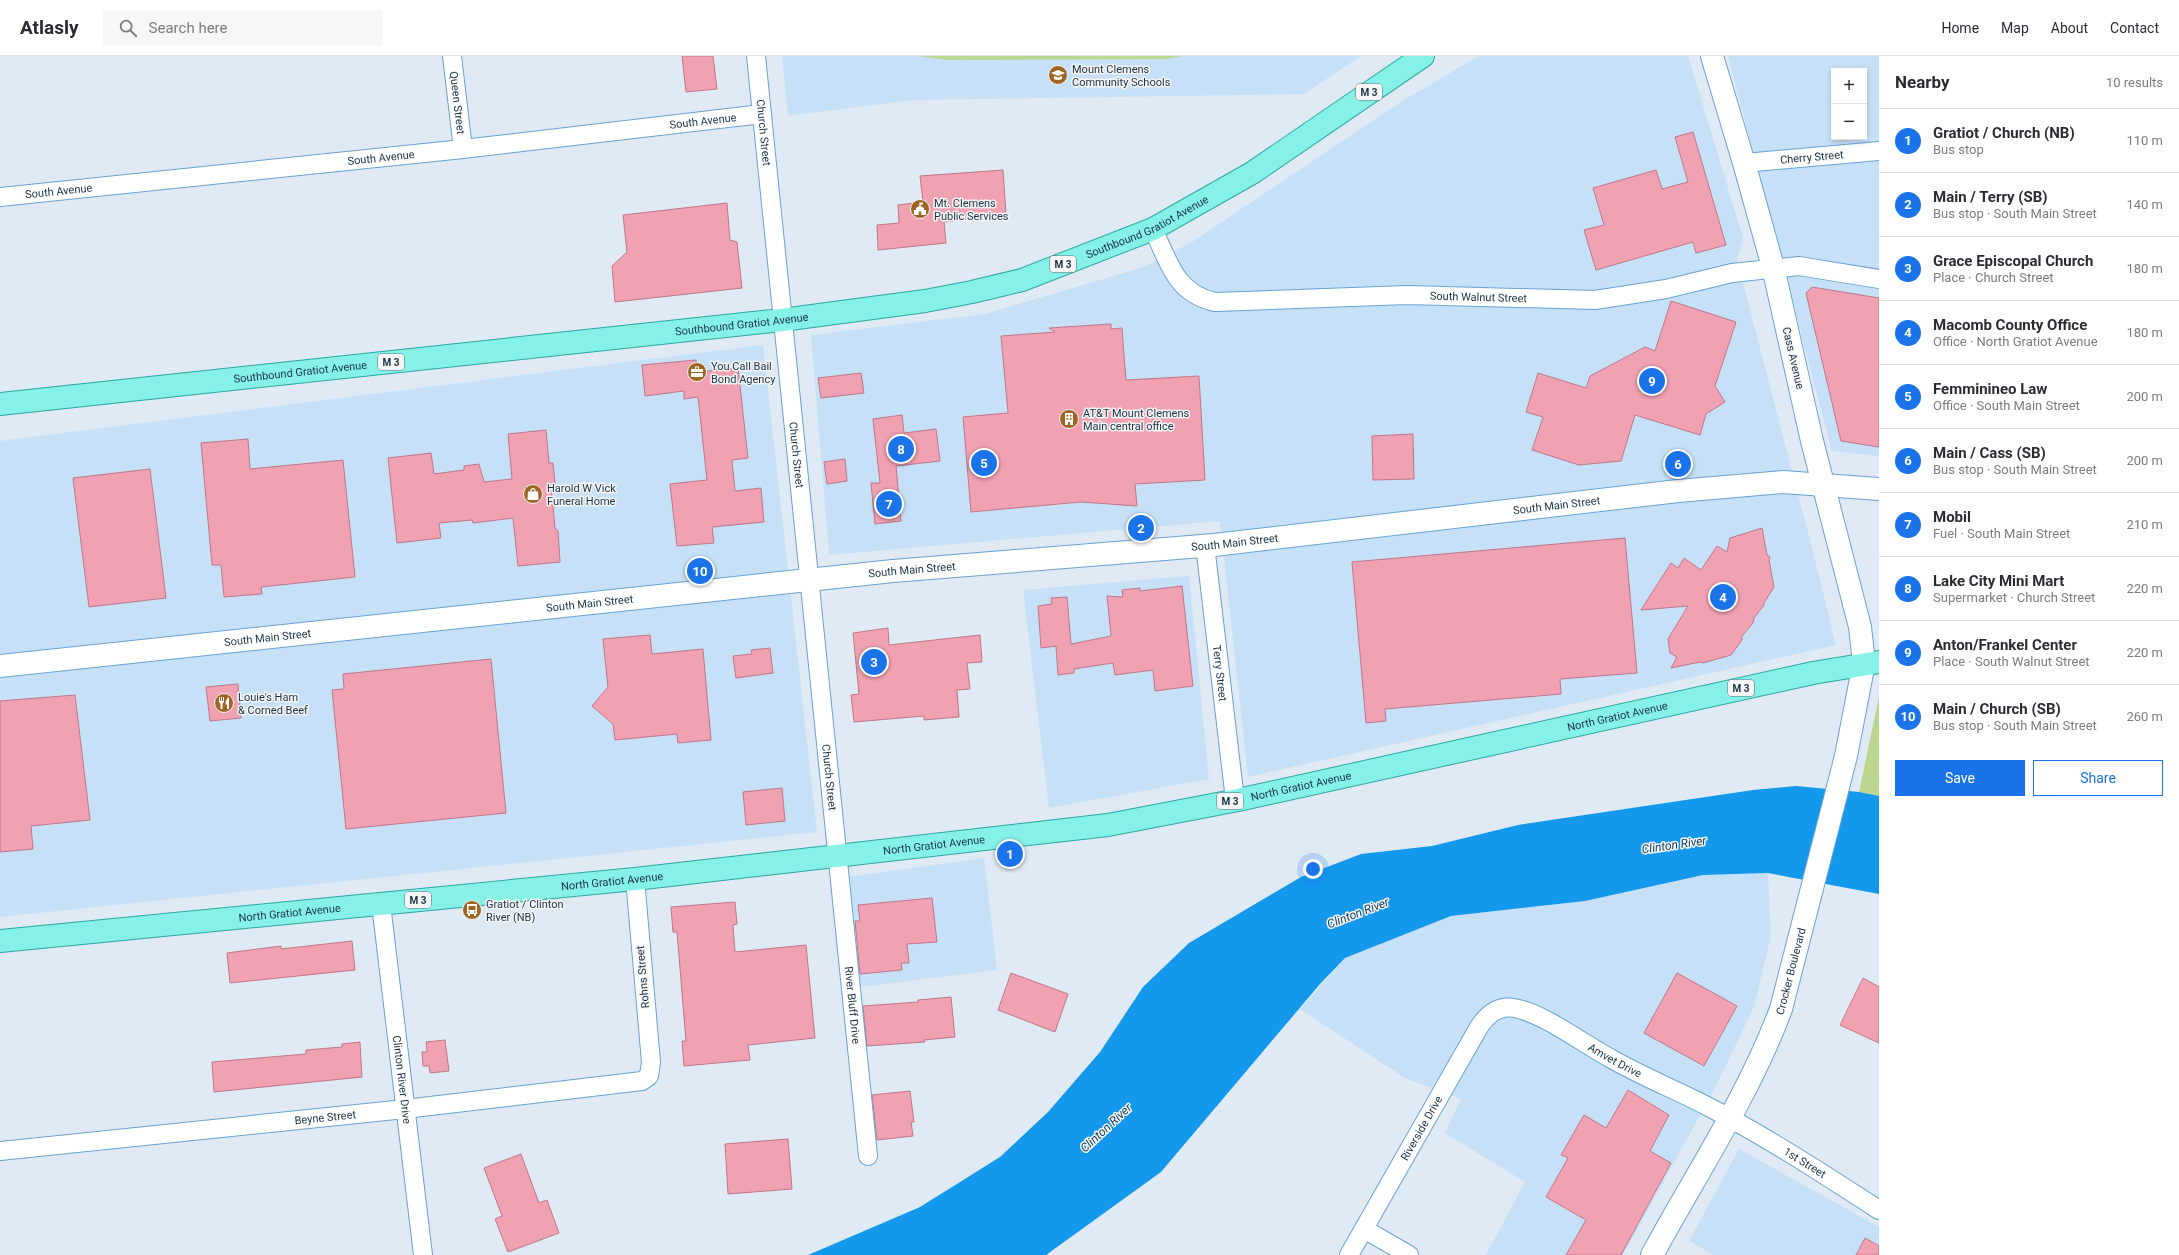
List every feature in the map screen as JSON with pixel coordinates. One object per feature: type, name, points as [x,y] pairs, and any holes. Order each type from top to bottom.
[{"type":"main road","name":"Southbound Gratiot Avenue","points":[[0,404],[782,320],[925,301],[1015,282],[1153,229],[1252,173],[1423,56]]},
{"type":"main road","name":"North Gratiot Avenue","points":[[0,941],[635,879],[1108,825],[1235,800],[1618,714],[1871,663]]},
{"type":"street","name":"Queen Street","points":[[452,56],[463,149]]},
{"type":"street","name":"Church Street","points":[[756,56],[836,855]]},
{"type":"street","name":"Cass Avenue","points":[[1712,56],[1773,267],[1824,485],[1860,627],[1871,663]]},
{"type":"street","name":"South Avenue","points":[[0,197],[463,149],[762,114]]},
{"type":"street","name":"Cherry Street","points":[[1744,163],[1879,151]]},
{"type":"street","name":"South Walnut Street","points":[[1153,229],[1180,283],[1204,300],[1224,303],[1407,295],[1595,300],[1666,289],[1722,274],[1773,267],[1799,266],[1879,279]]},
{"type":"street","name":"South Main Street","points":[[0,666],[808,579],[956,565],[1205,545],[1678,491],[1783,482],[1879,489]]},
{"type":"street","name":"Terry Street","points":[[1205,545],[1235,800]]},
{"type":"street","name":"Crocker Boulevard","points":[[1652,1255],[1728,1118],[1775,1026],[1781,1009],[1871,663]]},
{"type":"street","name":"River Bluff Drive","points":[[836,855],[868,1156]]},
{"type":"street","name":"Rohns Street","points":[[635,879],[651,1062],[649,1076]]},
{"type":"street","name":"Clinton River Drive","points":[[381,904],[422,1255]]},
{"type":"street","name":"Amvet Drive","points":[[1501,1008],[1512,1007],[1535,1014],[1611,1059],[1728,1118]]},
{"type":"street","name":"Riverside Drive","points":[[1350,1255],[1479,1027],[1486,1016],[1501,1008]]},
{"type":"street","name":"Beyne Street","points":[[0,1151],[637,1083],[649,1076]]},
{"type":"street","name":"1st Street","points":[[1728,1118],[1814,1168],[1879,1210]]},
{"type":"street","points":[[1364,1229],[1409,1255]]},
{"type":"shaded area","name":"Mount Clemens Community Schools","points":[[782,56],[1361,56],[1304,94],[912,100],[788,116]]},
{"type":"shaded area","points":[[1479,56],[1688,56],[1743,238],[1737,260],[1836,645],[1248,777],[1220,521],[829,555],[811,335],[985,314],[1144,267],[1192,242],[1404,100]]},
{"type":"shaded area","points":[[1728,56],[1879,56],[1879,456],[1832,451]]},
{"type":"shaded area","points":[[763,345],[817,832],[0,917],[0,441]]},
{"type":"shaded area","points":[[1189,576],[1209,779],[1049,808],[1023,590]]},
{"type":"shaded area","points":[[984,858],[997,970],[860,987],[848,877]]},
{"type":"shaded area","points":[[1768,873],[1771,936],[1754,1007],[1714,1090],[1623,1255],[1486,1255],[1525,1182],[1445,1133],[1461,1099],[1405,1078],[1300,1009],[1345,958],[1451,916],[1585,901],[1703,875]]},
{"type":"shaded area","points":[[1739,1149],[1879,1227],[1879,1255],[1713,1255],[1689,1241]]},
{"type":"green space","points":[[918,56],[1183,56],[1165,59],[947,60]]},
{"type":"green space","points":[[1879,697],[1879,796],[1859,792]]},
{"type":"water","name":"Clinton River","points":[[1796,786],[1859,792],[1879,796],[1879,894],[1768,873],[1703,875],[1585,901],[1451,916],[1345,958],[1320,984],[1161,1172],[1046,1255],[808,1255],[920,1207],[1000,1157],[1048,1112],[1100,1052],[1143,987],[1189,943],[1301,877],[1361,854],[1432,846],[1518,825],[1753,790]]},
{"type":"building","points":[[682,56],[713,56],[717,89],[686,92]]},
{"type":"building","points":[[1693,132],[1726,245],[1696,253],[1693,242],[1596,270],[1584,230],[1604,225],[1593,188],[1656,170],[1662,189],[1688,182],[1675,137]]},
{"type":"building","name":"Mt. Clemens Public Services","points":[[1003,170],[1006,214],[944,222],[946,243],[878,250],[877,225],[899,223],[898,205],[923,202],[920,176]]},
{"type":"building","points":[[727,203],[730,240],[737,242],[742,288],[615,302],[612,266],[627,252],[623,215]]},
{"type":"building","points":[[1812,287],[1879,298],[1879,447],[1841,441],[1806,293]]},
{"type":"building","points":[[1671,301],[1736,322],[1715,386],[1725,402],[1706,414],[1700,435],[1635,415],[1621,461],[1579,465],[1532,450],[1543,417],[1526,412],[1538,373],[1586,388],[1590,376],[1645,347],[1655,351]]},
{"type":"building","name":"AT&T Mount Clemens Main central office","points":[[1111,324],[1111,329],[1122,328],[1126,380],[1199,376],[1205,480],[1135,484],[1137,506],[1081,502],[971,512],[963,417],[1008,413],[1001,336],[1055,332],[1049,328]]},
{"type":"building","points":[[696,360],[697,372],[738,368],[748,458],[732,460],[735,491],[761,488],[764,522],[712,527],[714,543],[677,546],[670,484],[707,480],[698,397],[684,399],[684,391],[645,396],[642,365]]},
{"type":"building","points":[[861,373],[864,393],[821,398],[818,378]]},
{"type":"building","points":[[902,415],[904,433],[936,429],[940,461],[896,466],[901,521],[875,524],[871,483],[880,483],[873,419]]},
{"type":"building","points":[[546,430],[549,463],[553,463],[555,484],[551,485],[555,528],[558,531],[560,562],[518,566],[513,518],[473,523],[472,520],[439,523],[441,538],[397,543],[388,458],[431,453],[434,474],[464,470],[464,466],[479,464],[484,482],[512,479],[508,434]]},
{"type":"building","points":[[1413,434],[1414,479],[1373,480],[1372,436]]},
{"type":"building","points":[[248,439],[250,469],[343,460],[355,577],[261,587],[262,594],[224,597],[221,565],[212,565],[201,443]]},
{"type":"building","points":[[845,459],[847,481],[827,484],[824,462]]},
{"type":"building","points":[[150,469],[166,598],[89,607],[73,478]]},
{"type":"building","points":[[1762,528],[1767,555],[1770,557],[1769,560],[1774,587],[1764,605],[1754,618],[1753,623],[1742,636],[1742,640],[1731,655],[1703,663],[1700,662],[1671,668],[1677,657],[1670,653],[1668,639],[1688,606],[1641,610],[1671,563],[1678,568],[1684,558],[1701,570],[1717,546],[1727,552],[1730,538]]},
{"type":"building","points":[[1625,538],[1637,673],[1560,679],[1561,694],[1385,709],[1386,721],[1366,723],[1352,562]]},
{"type":"building","points":[[1182,586],[1193,686],[1155,691],[1153,670],[1115,675],[1113,663],[1074,669],[1074,673],[1058,675],[1056,646],[1041,648],[1038,606],[1052,604],[1051,598],[1067,597],[1071,644],[1111,636],[1107,596],[1123,597],[1122,590],[1140,588],[1140,591]]},
{"type":"building","points":[[888,628],[889,645],[980,635],[982,662],[967,663],[970,689],[957,690],[959,717],[924,720],[924,716],[854,722],[851,695],[859,694],[853,633]]},
{"type":"building","points":[[650,635],[652,654],[703,649],[711,740],[678,743],[677,734],[615,740],[613,724],[592,706],[608,687],[603,639]]},
{"type":"building","points":[[770,648],[773,673],[736,678],[733,656],[752,654],[751,650]]},
{"type":"building","points":[[491,659],[506,813],[346,829],[332,690],[344,689],[343,674]]},
{"type":"building","name":"Louie's Ham & Corned Beef","points":[[238,684],[241,718],[210,721],[206,687]]},
{"type":"building","points":[[75,695],[90,820],[31,826],[33,849],[0,852],[0,701]]},
{"type":"building","points":[[782,788],[785,821],[746,825],[743,792]]},
{"type":"building","points":[[932,898],[937,942],[907,944],[909,963],[901,963],[902,970],[860,974],[855,921],[860,921],[858,905]]},
{"type":"building","points":[[735,902],[737,924],[733,925],[735,952],[806,945],[815,1038],[748,1045],[750,1060],[684,1066],[682,1041],[686,1041],[677,932],[673,932],[671,907]]},
{"type":"building","points":[[352,941],[355,970],[230,983],[227,953],[281,946],[281,949]]},
{"type":"building","points":[[1011,973],[1068,994],[1055,1032],[998,1010]]},
{"type":"building","points":[[1677,973],[1737,1006],[1704,1066],[1644,1033]]},
{"type":"building","points":[[1863,978],[1879,987],[1879,1043],[1840,1025]]},
{"type":"building","points":[[951,997],[955,1037],[924,1040],[925,1042],[867,1046],[863,1006],[918,1002],[918,1000]]},
{"type":"building","points":[[445,1040],[449,1071],[430,1073],[429,1066],[423,1066],[422,1052],[427,1052],[426,1042]]},
{"type":"building","points":[[360,1042],[362,1077],[214,1092],[212,1062],[306,1054],[306,1050],[342,1047],[342,1044]]},
{"type":"building","points":[[1628,1090],[1669,1115],[1650,1151],[1671,1163],[1621,1255],[1566,1255],[1586,1220],[1546,1197],[1568,1158],[1561,1155],[1584,1115],[1606,1128]]},
{"type":"building","points":[[910,1091],[914,1122],[911,1122],[913,1136],[877,1140],[872,1095]]},
{"type":"building","points":[[788,1139],[792,1189],[728,1194],[725,1144]]},
{"type":"building","points":[[521,1154],[539,1203],[547,1200],[559,1233],[508,1252],[495,1219],[502,1216],[484,1168]]},
{"type":"building","points":[[1865,1238],[1879,1246],[1879,1255],[1856,1255]]},
{"type":"place","name":"Mount Clemens Community Schools","points":[[1058,75]]},
{"type":"place","name":"Mt. Clemens Public Services","points":[[920,209]]},
{"type":"place","name":"You Call Bail Bond Agency","points":[[697,372]]},
{"type":"place","name":"Anton/Frankel Center","points":[[1652,381]]},
{"type":"place","name":"AT&T Mount Clemens Main central office","points":[[1069,419]]},
{"type":"place","name":"Lake City Mini Mart","points":[[901,449]]},
{"type":"place","name":"Femminineo Law","points":[[984,463]]},
{"type":"place","name":"Main / Cass (SB)","points":[[1678,464]]},
{"type":"place","name":"Harold W Vick Funeral Home","points":[[533,494]]},
{"type":"place","name":"Mobil","points":[[889,504]]},
{"type":"place","name":"Main / Terry (SB)","points":[[1141,528]]},
{"type":"place","name":"Main / Church (SB)","points":[[700,571]]},
{"type":"place","name":"Macomb County Office","points":[[1723,597]]},
{"type":"place","name":"Grace Episcopal Church","points":[[874,662]]},
{"type":"place","name":"Louie's Ham & Corned Beef","points":[[224,703]]},
{"type":"place","name":"Gratiot / Church (NB)","points":[[1010,854]]},
{"type":"place","name":"Gratiot / Clinton River (NB)","points":[[472,910]]}]
